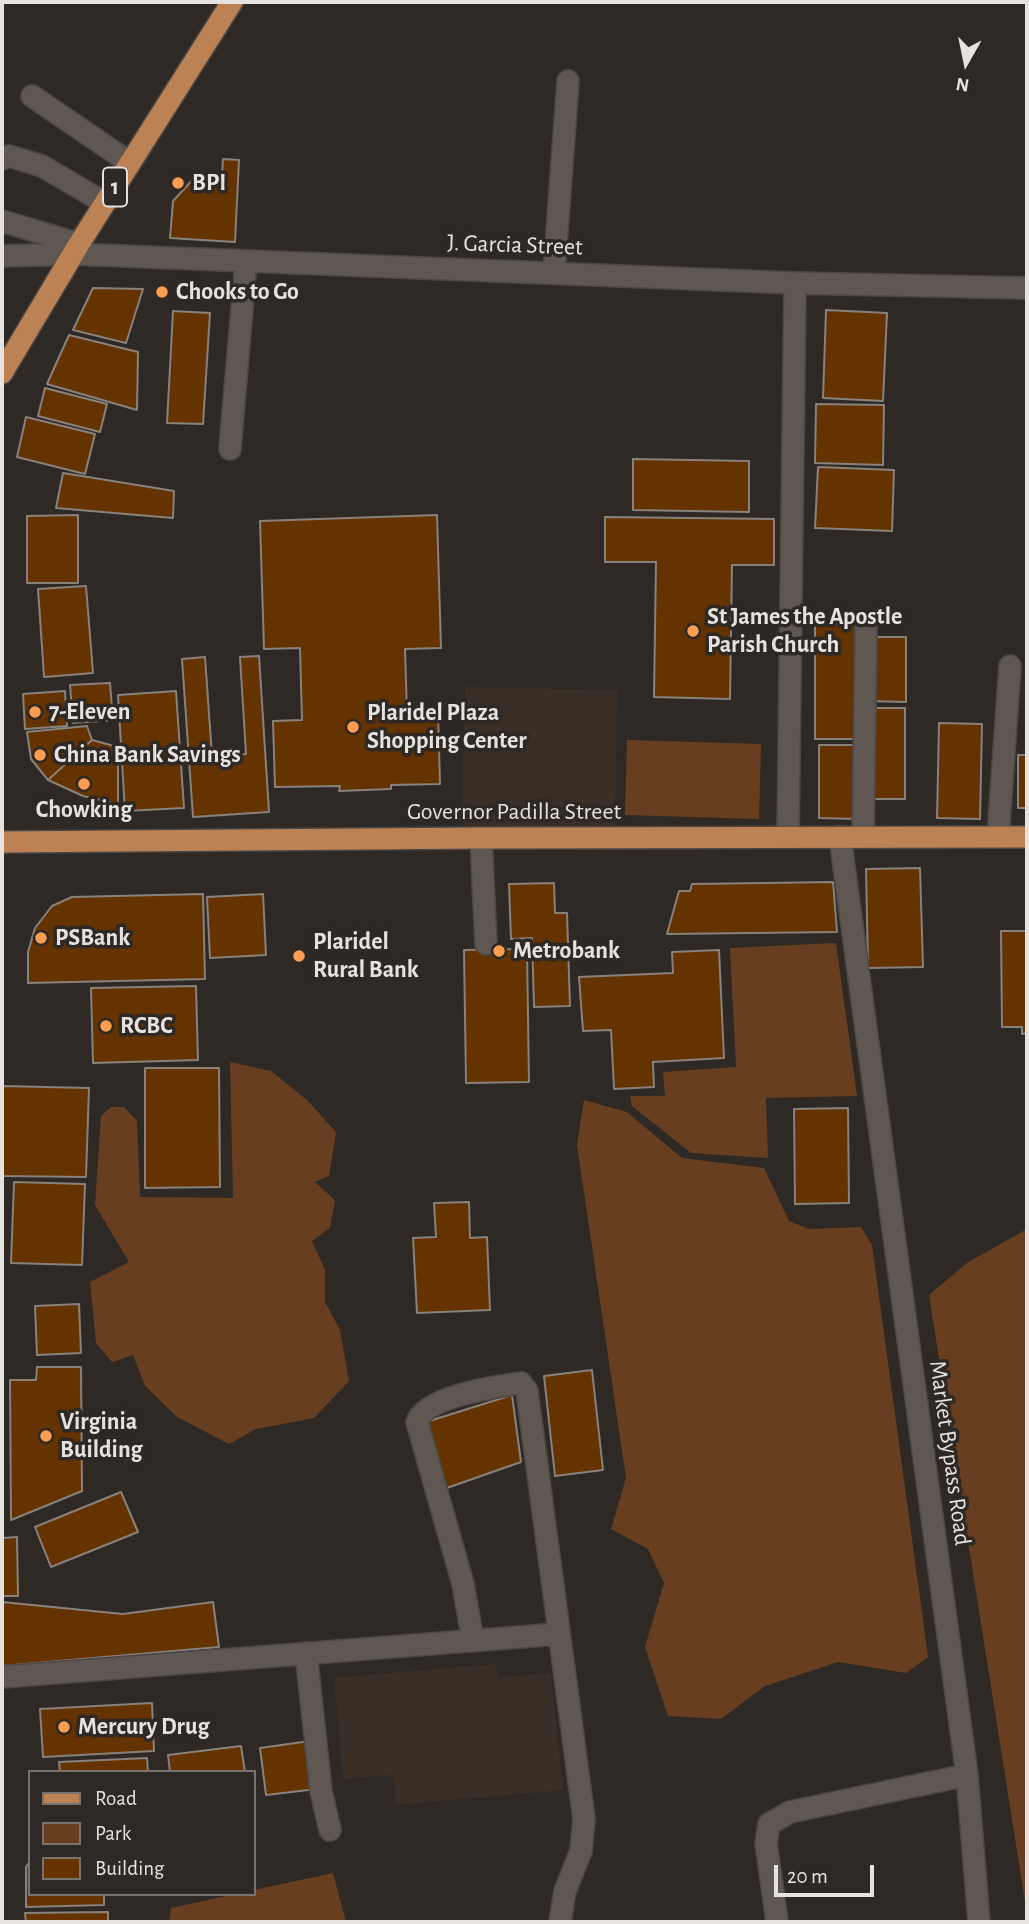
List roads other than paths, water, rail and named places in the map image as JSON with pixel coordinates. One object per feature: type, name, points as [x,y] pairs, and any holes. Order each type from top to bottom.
[{"type":"main road","name":"1","points":[[2,373],[76,249],[232,2]]},
{"type":"main road","name":"Governor Padilla Street","points":[[2,842],[1027,837]]},
{"type":"street","points":[[555,273],[568,81]]},
{"type":"street","points":[[32,96],[130,163]]},
{"type":"street","points":[[2,159],[9,156],[42,166],[105,203]]},
{"type":"street","points":[[2,221],[76,249]]},
{"type":"street","name":"J. Garcia Street","points":[[2,256],[76,249],[246,261],[795,283],[1027,288]]},
{"type":"street","points":[[230,449],[246,261]]},
{"type":"street","points":[[788,837],[795,283]]},
{"type":"street","points":[[863,837],[866,626]]},
{"type":"street","points":[[998,837],[1010,666]]},
{"type":"street","name":"Market Bypass Road","points":[[840,837],[967,1775],[979,1922]]},
{"type":"street","points":[[481,838],[486,944]]},
{"type":"street","points":[[473,1641],[463,1584],[417,1422],[420,1414],[439,1402],[521,1383],[527,1391],[584,1819],[581,1851],[565,1891],[560,1922]]},
{"type":"street","points":[[2,1677],[559,1634]]},
{"type":"street","points":[[306,1653],[321,1791],[330,1830]]},
{"type":"street","points":[[777,1922],[766,1843],[769,1824],[790,1812],[967,1775]]},
{"type":"place","name":"BPI","points":[[178,183]]},
{"type":"place","name":"Chooks to Go","points":[[162,292]]},
{"type":"place","name":"St James the Apostle Parish Church","points":[[693,631]]},
{"type":"place","name":"7-Eleven","points":[[35,712]]},
{"type":"place","name":"Plaridel Plaza Shopping Center","points":[[353,727]]},
{"type":"place","name":"China Bank Savings","points":[[40,755]]},
{"type":"place","name":"Chowking","points":[[84,784]]},
{"type":"place","name":"PSBank","points":[[41,938]]},
{"type":"place","name":"Metrobank","points":[[499,951]]},
{"type":"place","name":"Plaridel Rural Bank","points":[[299,956]]},
{"type":"place","name":"RCBC","points":[[106,1026]]},
{"type":"place","name":"Virginia Building","points":[[46,1436]]},
{"type":"place","name":"Mercury Drug","points":[[64,1727]]}]
